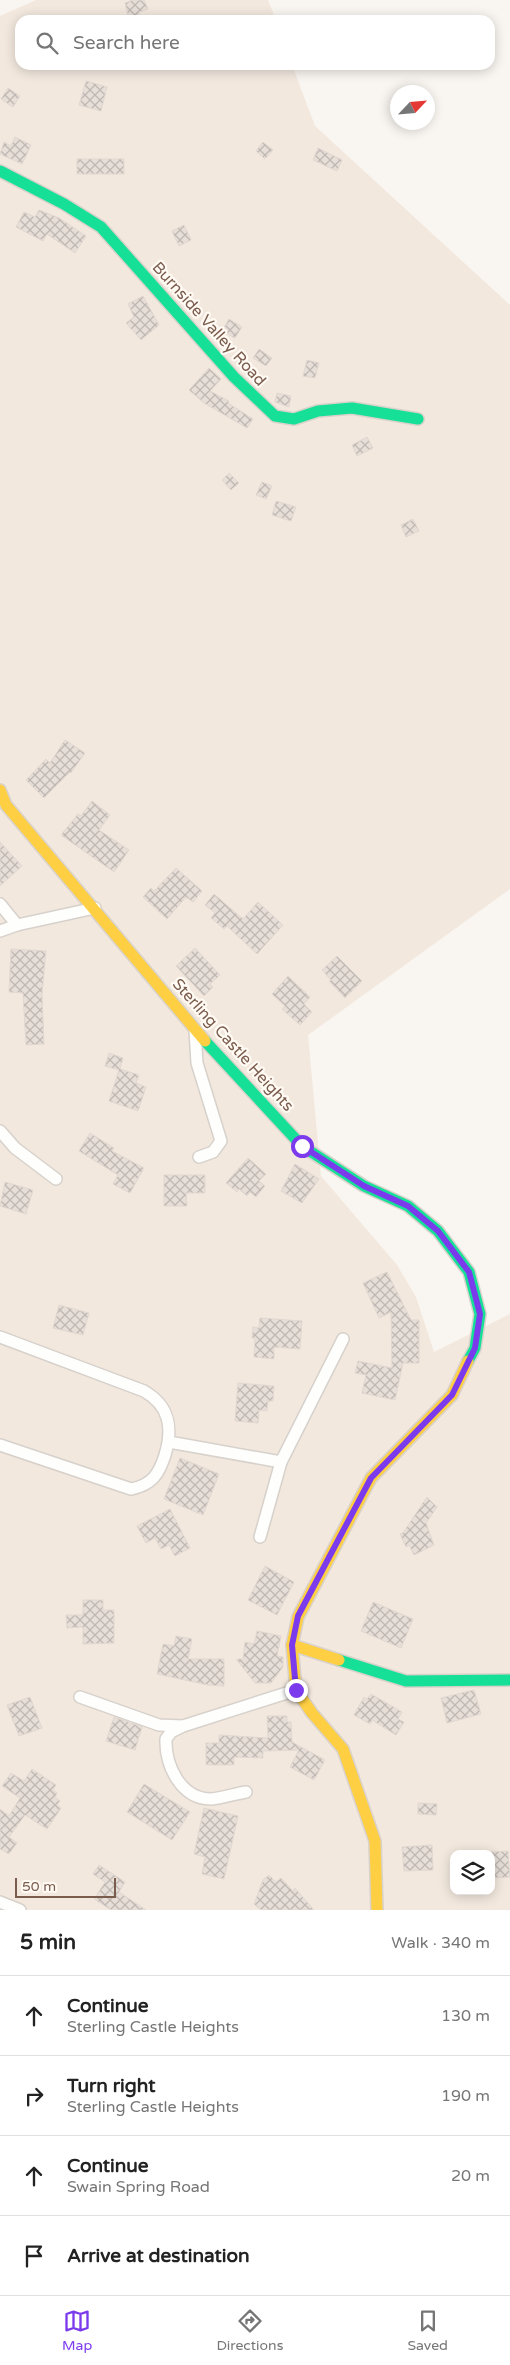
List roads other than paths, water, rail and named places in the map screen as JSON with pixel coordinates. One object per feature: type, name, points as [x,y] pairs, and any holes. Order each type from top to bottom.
[{"type":"street","name":"Burnside Valley Road","points":[[0,171],[64,204],[101,227],[234,377],[275,416],[294,419],[318,411],[352,408],[418,419]]},
{"type":"street","name":"Sterling Castle Heights","points":[[0,790],[6,805],[95,908],[195,1030],[302,1146],[364,1186],[408,1206],[438,1231],[469,1272],[480,1314],[475,1348],[452,1395],[371,1478],[298,1616],[292,1645],[296,1690]]},
{"type":"street","points":[[0,904],[16,925]]},
{"type":"street","points":[[0,931],[16,925],[95,908]]},
{"type":"street","points":[[195,1030],[197,1063],[221,1141],[213,1152],[199,1158]]},
{"type":"street","points":[[0,1131],[15,1148],[56,1179]]},
{"type":"street","points":[[0,1337],[144,1391],[154,1397],[161,1404],[168,1419],[169,1442],[161,1468],[156,1476],[149,1483],[131,1489],[0,1445]]},
{"type":"street","points":[[260,1537],[281,1462],[343,1339]]},
{"type":"street","points":[[169,1442],[281,1462]]},
{"type":"street","points":[[292,1645],[406,1681],[510,1680]]},
{"type":"street","points":[[246,1792],[210,1799],[199,1797],[188,1791],[181,1784],[168,1762],[166,1739],[171,1732],[183,1726],[296,1690],[312,1714],[343,1748],[375,1841],[377,1910]]},
{"type":"street","points":[[80,1697],[159,1725],[183,1726]]},
{"type":"street","points":[[0,1902],[20,1910]]}]
